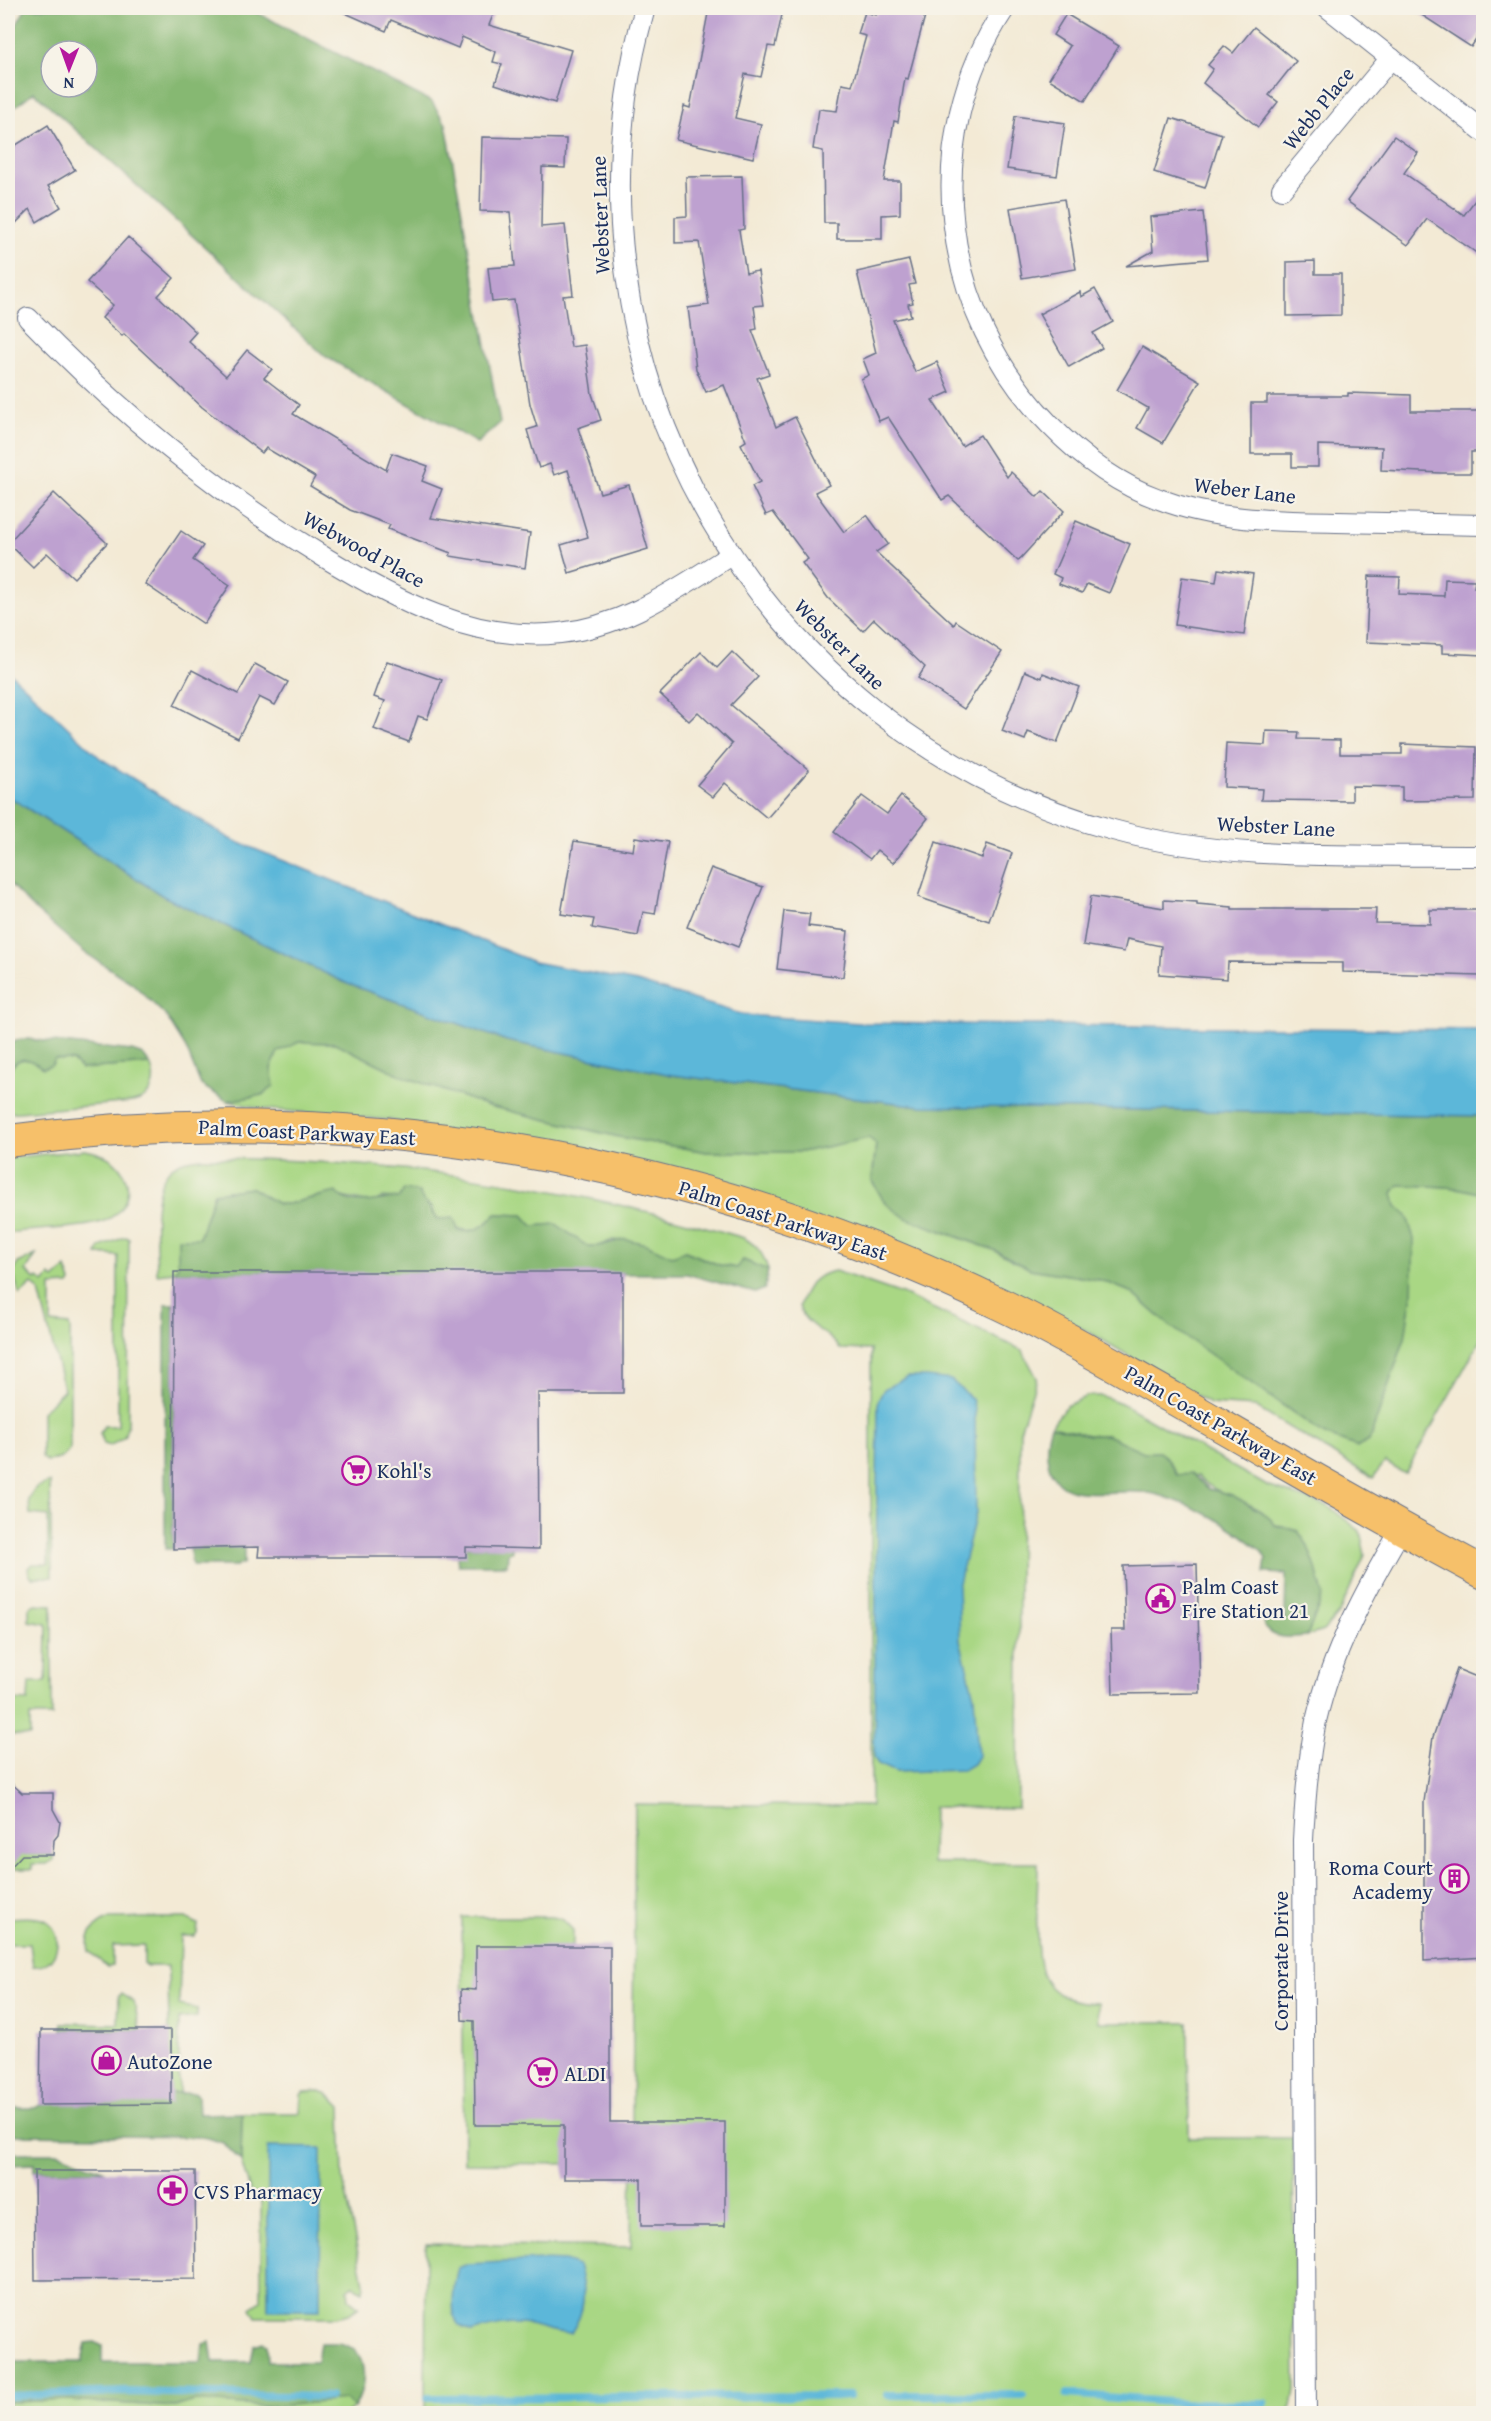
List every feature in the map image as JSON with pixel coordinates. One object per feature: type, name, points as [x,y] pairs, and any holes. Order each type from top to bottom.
[{"type":"main road","name":"Palm Coast Parkway East","points":[[8,1141],[146,1127],[249,1126],[378,1133],[474,1144],[561,1159],[721,1197],[889,1255],[998,1303],[1105,1359],[1484,1573]]},
{"type":"street","name":"Webster Lane","points":[[645,8],[633,58],[622,134],[620,202],[628,295],[643,364],[668,436],[689,481],[731,555],[793,635],[832,675],[869,707],[956,765],[1048,809],[1114,831],[1215,848],[1484,856]]},
{"type":"street","name":"Weber Lane","points":[[1005,8],[982,47],[963,96],[953,147],[951,203],[957,258],[972,308],[995,356],[1024,399],[1061,437],[1108,474],[1134,489],[1185,507],[1214,514],[1276,521],[1484,525]]},
{"type":"street","points":[[1328,8],[1484,132]]},
{"type":"street","name":"Webb Place","points":[[1282,189],[1391,58]]},
{"type":"street","name":"Webwood Place","points":[[28,318],[118,406],[165,446],[238,502],[353,574],[452,621],[517,634],[538,635],[584,630],[637,613],[731,555]]},
{"type":"street","name":"Corporate Drive","points":[[1306,2414],[1303,1852],[1305,1790],[1317,1719],[1328,1682],[1361,1602],[1402,1528]]},
{"type":"green space","points":[[26,8],[248,8],[432,102],[446,124],[500,423],[477,443],[326,357],[42,99],[99,99],[99,39],[39,39],[39,97],[34,92],[8,112],[8,40]]},
{"type":"green space","points":[[8,796],[163,896],[348,984],[507,1041],[672,1075],[921,1106],[1483,1116],[1483,1195],[1453,1188],[1399,1185],[1393,1193],[1396,1206],[1407,1216],[1414,1239],[1412,1292],[1405,1338],[1369,1441],[1358,1447],[1325,1435],[1169,1325],[1131,1292],[1100,1280],[1030,1269],[994,1250],[906,1218],[885,1203],[872,1181],[876,1144],[869,1138],[801,1152],[707,1152],[619,1137],[489,1106],[405,1077],[335,1043],[299,1042],[278,1052],[271,1068],[274,1086],[262,1095],[227,1101],[201,1085],[186,1048],[166,1016],[132,983],[84,952],[31,906],[8,882]]},
{"type":"green space","points":[[27,1039],[132,1051],[143,1055],[150,1064],[81,1069],[73,1061],[55,1059],[52,1065],[43,1068],[24,1059],[16,1062],[8,1070],[8,1045]]},
{"type":"green space","points":[[299,1042],[335,1043],[405,1077],[489,1106],[619,1137],[707,1152],[801,1152],[869,1138],[876,1143],[872,1181],[943,1232],[994,1250],[1030,1269],[1100,1280],[1131,1292],[1169,1325],[1325,1435],[1358,1447],[1369,1441],[1405,1338],[1393,1193],[1399,1185],[1453,1188],[1484,1195],[1483,1335],[1405,1474],[1385,1462],[1373,1478],[1255,1407],[1210,1404],[1089,1332],[987,1281],[899,1244],[391,1120],[264,1109],[227,1101],[262,1095],[277,1052]]},
{"type":"green space","points":[[22,1059],[33,1061],[43,1068],[55,1059],[73,1061],[81,1069],[150,1064],[153,1077],[152,1088],[145,1097],[133,1102],[8,1113],[8,1074],[15,1063]]},
{"type":"green space","points":[[85,1150],[114,1161],[125,1177],[127,1197],[116,1214],[104,1221],[84,1226],[8,1233],[8,1158]]},
{"type":"green space","points":[[203,1158],[343,1164],[410,1170],[542,1189],[676,1219],[744,1238],[760,1251],[768,1270],[743,1260],[738,1268],[719,1265],[686,1251],[672,1257],[646,1244],[613,1240],[598,1246],[587,1246],[556,1224],[533,1226],[523,1215],[496,1214],[482,1227],[468,1230],[454,1227],[437,1219],[432,1208],[422,1200],[382,1198],[372,1203],[326,1194],[288,1204],[278,1204],[251,1188],[214,1193],[199,1238],[174,1272],[157,1274],[157,1203],[164,1177],[178,1163]]},
{"type":"green space","points":[[252,1188],[278,1204],[288,1204],[336,1192],[350,1201],[366,1202],[399,1198],[404,1190],[419,1192],[437,1219],[454,1218],[458,1230],[469,1231],[479,1228],[496,1214],[523,1215],[533,1226],[556,1224],[587,1246],[598,1246],[625,1239],[646,1244],[672,1256],[685,1251],[719,1265],[737,1268],[743,1260],[768,1270],[765,1289],[755,1293],[687,1274],[174,1272],[178,1266],[178,1238],[199,1238],[214,1193]]},
{"type":"green space","points":[[125,1237],[129,1238],[128,1424],[124,1437],[110,1446],[104,1444],[100,1433],[104,1426],[118,1426],[118,1256],[97,1254],[100,1247]]},
{"type":"green space","points":[[36,1255],[26,1271],[36,1280],[38,1278],[44,1283],[50,1276],[54,1279],[66,1268],[71,1282],[69,1285],[51,1286],[51,1323],[69,1325],[70,1329],[70,1448],[60,1458],[46,1461],[42,1457],[42,1412],[64,1390],[39,1291],[32,1284],[20,1295],[13,1274],[18,1263]]},
{"type":"green space","points":[[835,1271],[902,1294],[1022,1350],[1037,1378],[1020,1431],[1018,1808],[933,1807],[932,1863],[1038,1863],[1038,1952],[1043,1976],[1053,1990],[1066,1998],[1098,2003],[1099,2022],[1188,2022],[1189,2138],[1293,2138],[1295,2390],[1292,2407],[1287,2414],[425,2414],[426,2244],[631,2247],[635,1804],[871,1806],[871,1350],[840,1349],[806,1319],[799,1306],[811,1282],[821,1275]]},
{"type":"green space","points":[[165,1304],[174,1304],[173,1549],[165,1549]]},
{"type":"green space","points":[[1087,1396],[1102,1396],[1121,1403],[1267,1486],[1328,1506],[1360,1531],[1365,1555],[1339,1613],[1323,1631],[1307,1636],[1323,1595],[1284,1526],[1275,1525],[1257,1509],[1206,1484],[1198,1476],[1177,1475],[1167,1458],[1159,1452],[1144,1453],[1107,1435],[1088,1435],[1051,1426],[1066,1406]]},
{"type":"green space","points":[[1051,1426],[1088,1435],[1107,1435],[1144,1452],[1159,1452],[1167,1458],[1177,1475],[1191,1473],[1209,1489],[1232,1495],[1267,1515],[1275,1525],[1298,1531],[1307,1544],[1323,1595],[1307,1636],[1278,1636],[1264,1626],[1265,1619],[1285,1618],[1286,1574],[1264,1573],[1266,1559],[1262,1552],[1228,1526],[1189,1506],[1151,1493],[1075,1491],[1057,1482],[1052,1474],[1047,1455]]},
{"type":"green space","points":[[50,1482],[52,1577],[32,1577],[28,1568],[32,1564],[48,1564],[48,1516],[30,1514],[29,1500],[36,1487]]},
{"type":"green space","points":[[209,1547],[244,1547],[244,1563],[236,1566],[194,1566],[190,1549],[209,1549]]},
{"type":"green space","points":[[466,1547],[512,1547],[512,1550],[508,1553],[507,1565],[458,1565],[457,1557]]},
{"type":"green space","points":[[35,1604],[52,1605],[52,1716],[30,1716],[30,1736],[8,1735],[8,1700],[28,1701],[29,1682],[46,1682],[47,1624],[29,1621],[29,1608]]},
{"type":"green space","points":[[8,1852],[9,1854],[53,1855],[53,1860],[47,1864],[32,1864],[32,1869],[8,1869]]},
{"type":"green space","name":"ALDI","points":[[462,1917],[553,1917],[563,1920],[573,1930],[572,2154],[575,2164],[464,2163]]},
{"type":"green space","points":[[8,1918],[36,1918],[45,1920],[52,1926],[57,1941],[53,1956],[48,1962],[33,1966],[30,1944],[8,1944]]},
{"type":"green space","points":[[110,1918],[186,1918],[198,1924],[197,1933],[194,1936],[181,1936],[179,2005],[197,2009],[197,2017],[179,2019],[179,2093],[170,2093],[168,1966],[144,1964],[144,1945],[113,1946],[113,1966],[107,1967],[89,1951],[88,1945],[93,1930]]},
{"type":"green space","points":[[122,1994],[134,2002],[140,2030],[62,2029],[62,2023],[118,2024],[119,1996]]},
{"type":"green space","points":[[320,2091],[328,2094],[341,2107],[343,2179],[364,2283],[363,2291],[353,2286],[348,2290],[349,2299],[359,2307],[349,2314],[336,2317],[256,2317],[251,2308],[261,2301],[261,2195],[251,2194],[241,2161],[242,2113],[300,2113],[303,2092]]},
{"type":"green space","points":[[170,2093],[195,2093],[198,2096],[199,2114],[242,2113],[241,2161],[223,2143],[205,2137],[15,2135],[9,2126],[8,2108],[35,2108],[40,2105]]},
{"type":"green space","points":[[8,2153],[59,2153],[105,2171],[34,2171],[34,2164],[8,2165]]},
{"type":"green space","points":[[95,2342],[102,2346],[102,2362],[201,2362],[203,2344],[210,2342],[213,2362],[251,2362],[254,2345],[263,2342],[267,2344],[268,2362],[317,2362],[320,2343],[339,2343],[355,2349],[359,2356],[364,2378],[363,2386],[354,2408],[346,2400],[268,2407],[194,2401],[175,2407],[70,2400],[8,2402],[8,2362],[82,2362],[86,2343]]},
{"type":"green space","points":[[334,2399],[346,2400],[354,2408],[347,2414],[8,2414],[8,2402],[70,2400],[175,2407],[194,2401],[268,2407]]},
{"type":"water","points":[[8,671],[100,758],[230,839],[534,962],[637,982],[744,1015],[860,1023],[1483,1030],[1483,1116],[921,1106],[672,1075],[507,1041],[348,984],[163,896],[8,796]]},
{"type":"water","points":[[907,1377],[951,1380],[972,1399],[975,1411],[976,1513],[958,1587],[960,1640],[974,1696],[978,1756],[973,1764],[963,1770],[896,1772],[878,1764],[874,1758],[878,1401],[884,1389]]},
{"type":"water","points":[[268,2147],[321,2148],[320,2310],[268,2310]]},
{"type":"water","points":[[564,2261],[578,2266],[583,2301],[580,2316],[571,2333],[514,2324],[472,2332],[459,2325],[453,2306],[458,2268],[468,2264]]},
{"type":"building","points":[[334,8],[496,8],[489,25],[571,50],[555,103],[495,84],[502,64],[493,62],[496,52],[462,37],[458,48],[391,20],[386,31]]},
{"type":"building","points":[[709,8],[783,10],[775,47],[768,46],[761,77],[745,74],[735,118],[761,124],[753,158],[676,140],[684,106],[690,108]]},
{"type":"building","points":[[878,8],[910,8],[926,12],[908,79],[905,78],[898,122],[894,121],[884,181],[900,181],[900,214],[882,215],[882,239],[837,239],[837,223],[824,223],[823,151],[813,149],[819,109],[837,111],[842,84],[852,86],[866,36],[858,34],[865,12],[876,15]]},
{"type":"building","points":[[1411,8],[1484,8],[1484,28],[1471,47]]},
{"type":"building","points":[[1066,14],[1119,46],[1085,101],[1049,79],[1070,46],[1053,35]]},
{"type":"building","points":[[1254,27],[1296,61],[1269,95],[1278,102],[1258,127],[1203,83],[1213,69],[1208,65],[1224,46],[1233,53]]},
{"type":"building","points":[[1015,116],[1065,123],[1057,176],[1007,169]]},
{"type":"building","points":[[1171,118],[1222,134],[1205,188],[1154,172]]},
{"type":"building","points":[[48,125],[75,170],[48,186],[61,207],[37,222],[30,209],[8,231],[8,150]]},
{"type":"building","points":[[1394,136],[1418,153],[1404,173],[1464,215],[1484,188],[1484,258],[1427,219],[1408,245],[1347,201]]},
{"type":"building","points":[[482,137],[566,139],[565,168],[542,167],[541,227],[565,225],[573,295],[563,296],[571,347],[585,345],[592,394],[601,420],[578,428],[600,493],[629,485],[648,549],[569,573],[561,545],[588,537],[568,470],[554,475],[550,464],[539,468],[533,450],[527,430],[537,427],[530,404],[514,300],[492,302],[488,268],[515,266],[510,212],[480,211]]},
{"type":"building","points":[[742,176],[744,229],[739,230],[746,273],[758,271],[763,305],[754,306],[757,329],[752,330],[769,374],[757,378],[776,427],[795,417],[829,485],[815,492],[844,532],[867,515],[888,544],[876,552],[954,625],[956,621],[1002,652],[964,709],[918,678],[925,667],[874,619],[863,631],[828,598],[802,563],[808,559],[773,512],[766,515],[752,486],[760,482],[741,444],[746,441],[724,385],[706,392],[696,369],[688,308],[709,305],[699,242],[675,243],[675,217],[687,216],[686,177]]},
{"type":"building","points":[[1064,199],[1076,269],[1022,278],[1010,208]]},
{"type":"building","points":[[1203,212],[1208,259],[1126,266],[1153,251],[1150,217]]},
{"type":"building","points":[[128,237],[174,278],[158,296],[196,332],[188,341],[226,376],[247,350],[272,369],[264,378],[299,405],[293,414],[386,470],[392,453],[428,466],[422,481],[442,489],[431,518],[530,533],[525,568],[450,556],[451,553],[388,529],[390,525],[350,510],[310,486],[315,477],[266,448],[262,453],[202,407],[124,334],[122,336],[102,318],[113,305],[87,282]]},
{"type":"building","points":[[909,260],[915,284],[909,285],[913,303],[908,304],[911,316],[893,320],[915,372],[937,362],[950,392],[932,400],[962,446],[980,435],[1007,477],[1011,472],[1037,497],[1043,491],[1064,511],[1018,561],[949,496],[942,500],[888,417],[879,421],[861,379],[869,375],[863,359],[876,353],[857,272]]},
{"type":"building","points":[[1315,261],[1315,274],[1341,274],[1341,315],[1287,316],[1287,262]]},
{"type":"building","points":[[1095,289],[1113,322],[1093,333],[1102,348],[1069,367],[1039,314],[1080,292],[1081,297]]},
{"type":"building","points":[[1142,347],[1200,381],[1163,443],[1137,428],[1148,408],[1117,390]]},
{"type":"building","points":[[1348,393],[1411,395],[1411,411],[1484,411],[1484,452],[1471,452],[1471,473],[1381,470],[1382,447],[1318,445],[1318,467],[1292,467],[1292,454],[1251,454],[1251,403],[1267,403],[1267,396],[1348,396]]},
{"type":"building","points":[[54,493],[107,543],[74,578],[47,553],[33,567],[8,543]]},
{"type":"building","points":[[1076,521],[1130,544],[1109,593],[1087,584],[1082,593],[1059,584],[1061,578],[1053,574]]},
{"type":"building","points":[[181,531],[203,546],[193,560],[230,585],[204,624],[145,584]]},
{"type":"building","points":[[1218,569],[1253,574],[1244,635],[1175,625],[1182,577],[1216,582]]},
{"type":"building","points":[[1369,576],[1400,577],[1399,594],[1444,596],[1445,579],[1475,580],[1474,588],[1484,588],[1484,655],[1442,653],[1442,645],[1366,642]]},
{"type":"building","points":[[701,652],[717,668],[732,652],[758,677],[731,705],[809,770],[767,818],[725,783],[713,797],[697,785],[732,744],[698,712],[689,721],[660,694]]},
{"type":"building","points":[[387,661],[442,680],[427,719],[418,716],[409,742],[374,729],[385,701],[374,697]]},
{"type":"building","points":[[255,664],[288,682],[275,705],[259,697],[238,738],[174,705],[192,670],[238,694]]},
{"type":"building","points":[[1025,671],[1042,678],[1043,673],[1079,687],[1057,743],[1028,732],[1025,740],[1002,731]]},
{"type":"building","points":[[1266,731],[1299,732],[1298,739],[1340,740],[1340,754],[1402,754],[1402,744],[1476,747],[1475,800],[1402,801],[1402,787],[1352,786],[1352,801],[1261,800],[1262,789],[1224,787],[1226,743],[1265,745]]},
{"type":"building","points":[[862,796],[887,814],[901,796],[928,818],[893,863],[877,850],[870,859],[834,832]]},
{"type":"building","points":[[635,837],[668,842],[655,914],[643,912],[638,936],[592,928],[594,919],[561,914],[574,841],[633,851]]},
{"type":"building","points":[[936,842],[982,858],[987,844],[1012,853],[989,921],[918,897]]},
{"type":"building","points":[[711,868],[763,887],[738,947],[687,927]]},
{"type":"building","points":[[1091,896],[1164,908],[1164,900],[1197,902],[1197,904],[1232,907],[1232,909],[1376,909],[1375,923],[1430,924],[1430,910],[1483,910],[1484,961],[1480,961],[1480,976],[1343,972],[1343,963],[1228,962],[1227,979],[1159,974],[1161,946],[1127,939],[1124,952],[1083,945]]},
{"type":"building","points":[[784,911],[810,914],[808,926],[848,931],[843,977],[777,969]]},
{"type":"building","name":"Kohl's","points":[[174,1272],[623,1272],[623,1393],[538,1393],[539,1549],[466,1547],[466,1557],[258,1557],[259,1547],[173,1549]]},
{"type":"building","name":"Palm Coast Fire Station 21","points":[[1197,1564],[1200,1693],[1113,1694],[1111,1630],[1125,1630],[1123,1566]]},
{"type":"building","name":"Roma Court Academy","points":[[1457,1669],[1484,1680],[1484,1957],[1424,1961],[1424,1802],[1433,1737]]},
{"type":"building","points":[[8,1780],[22,1793],[53,1793],[53,1809],[60,1822],[58,1835],[54,1840],[53,1855],[22,1855],[8,1870]]},
{"type":"building","name":"ALDI","points":[[476,1946],[610,1946],[610,2122],[725,2122],[725,2226],[641,2226],[641,2179],[564,2179],[564,2125],[475,2125],[474,2021],[462,2020],[461,1989],[476,1990]]},
{"type":"building","name":"AutoZone","points":[[41,2030],[171,2030],[171,2104],[40,2105]]},
{"type":"building","name":"CVS Pharmacy","points":[[34,2171],[195,2171],[196,2279],[35,2280]]},
{"type":"waterway","points":[[8,2396],[125,2392],[330,2397]]},
{"type":"waterway","points":[[1067,2394],[1182,2403],[1265,2404]]},
{"type":"waterway","points":[[888,2395],[1023,2395]]},
{"type":"waterway","points":[[428,2398],[849,2396]]},
{"type":"place","name":"Kohl's","points":[[356,1470]]},
{"type":"place","name":"Palm Coast Fire Station 21","points":[[1161,1598]]},
{"type":"place","name":"Roma Court Academy","points":[[1454,1879]]},
{"type":"place","name":"AutoZone","points":[[106,2061]]},
{"type":"place","name":"ALDI","points":[[543,2073]]},
{"type":"place","name":"CVS Pharmacy","points":[[173,2191]]}]
